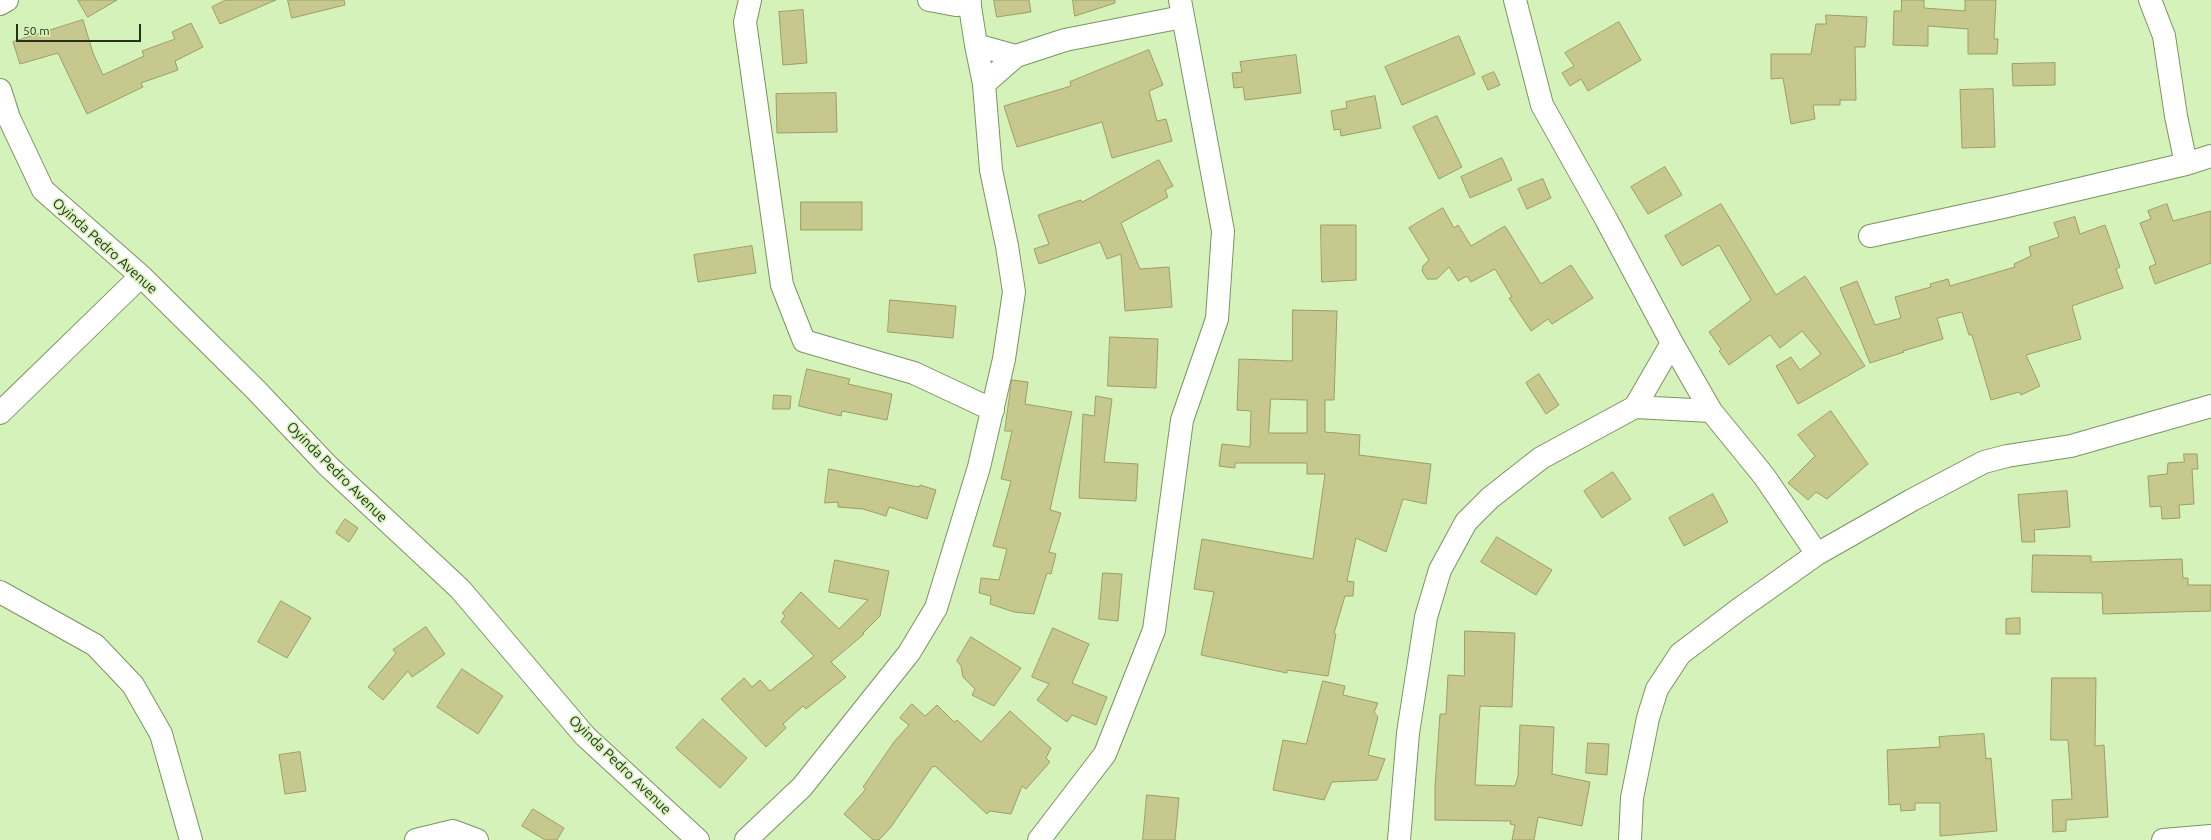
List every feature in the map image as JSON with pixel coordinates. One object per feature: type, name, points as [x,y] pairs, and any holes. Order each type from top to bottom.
[{"type":"street","points":[[0,4],[7,0]]},
{"type":"street","points":[[750,0],[745,22],[782,285],[804,341],[914,373],[992,410]]},
{"type":"street","points":[[746,840],[802,787],[909,654],[936,608],[979,467],[1004,359],[1014,292],[1007,246],[991,170],[984,84],[969,2],[956,5],[929,0]]},
{"type":"street","points":[[1515,0],[1542,104],[1606,218],[1672,343],[1711,411],[1764,476],[1817,554]]},
{"type":"street","points":[[2150,0],[2164,36],[2176,116],[2186,164]]},
{"type":"street","points":[[984,84],[1016,56],[1065,40],[1181,8],[1222,232],[1217,319],[1182,420],[1154,630],[1105,754],[1039,840]]},
{"type":"street","points":[[976,45],[1016,56]]},
{"type":"street","name":"Oyinda Pedro Avenue","points":[[0,90],[9,118],[43,190],[141,276],[256,390],[327,465],[460,589],[585,736],[698,840]]},
{"type":"street","points":[[1870,236],[2003,207],[2186,164],[2211,156]]},
{"type":"street","points":[[0,413],[141,276]]},
{"type":"street","points":[[1399,840],[1408,733],[1426,617],[1440,570],[1466,522],[1490,498],[1541,458],[1635,407],[1672,343]]},
{"type":"street","points":[[1630,840],[1632,798],[1648,718],[1657,689],[1680,654],[1817,554],[1912,500],[1984,462],[2007,456],[2071,446],[2211,406]]},
{"type":"street","points":[[1635,407],[1711,411]]},
{"type":"street","points":[[0,592],[95,646],[133,685],[161,734],[191,840]]},
{"type":"street","points":[[416,840],[452,831],[478,840]]},
{"type":"street","points":[[2163,840],[2211,836]]},
{"type":"building","points":[[78,0],[117,0],[88,17]]},
{"type":"building","points":[[226,0],[276,0],[220,24],[212,7]]},
{"type":"building","points":[[288,0],[344,0],[345,5],[292,18]]},
{"type":"building","points":[[994,0],[1029,0],[1031,12],[997,17]]},
{"type":"building","points":[[1073,0],[1115,0],[1115,3],[1075,16]]},
{"type":"building","points":[[1902,0],[1924,0],[1924,8],[1965,11],[1965,0],[1996,0],[1994,39],[1998,39],[1997,54],[1968,54],[1968,29],[1928,26],[1928,46],[1893,45],[1894,11],[1901,11]]},
{"type":"building","points":[[803,10],[807,63],[783,65],[779,12]]},
{"type":"building","points":[[1826,15],[1867,17],[1865,47],[1855,47],[1856,100],[1840,100],[1840,105],[1813,105],[1815,119],[1791,124],[1783,78],[1771,79],[1771,54],[1811,54],[1816,24],[1826,24]]},
{"type":"building","points":[[83,20],[93,53],[103,75],[144,56],[142,51],[175,39],[172,32],[191,23],[203,47],[175,61],[178,70],[141,83],[143,87],[87,114],[58,53],[20,64],[13,42]]},
{"type":"building","points":[[1619,22],[1641,60],[1588,91],[1581,79],[1570,86],[1562,73],[1574,66],[1565,53]]},
{"type":"building","points":[[1459,36],[1475,74],[1402,105],[1385,67]]},
{"type":"building","points":[[1149,50],[1163,85],[1149,91],[1157,121],[1166,119],[1172,141],[1112,158],[1102,122],[1017,147],[1004,106],[1071,86],[1070,82]]},
{"type":"building","points":[[1296,55],[1301,93],[1245,100],[1243,87],[1234,88],[1232,73],[1242,72],[1240,62]]},
{"type":"building","points":[[2055,63],[2055,85],[2013,86],[2012,64]]},
{"type":"building","points":[[1494,72],[1500,85],[1488,90],[1482,77]]},
{"type":"building","points":[[1993,89],[1995,147],[1962,148],[1960,90]]},
{"type":"building","points":[[836,93],[837,132],[777,133],[776,94]]},
{"type":"building","points":[[1375,96],[1381,128],[1341,136],[1340,129],[1334,130],[1331,111],[1347,108],[1346,102]]},
{"type":"building","points":[[1437,116],[1462,167],[1439,179],[1413,127]]},
{"type":"building","points":[[1502,158],[1512,180],[1470,198],[1461,177]]},
{"type":"building","points":[[1159,160],[1173,186],[1165,190],[1168,197],[1121,223],[1140,269],[1169,267],[1172,307],[1125,311],[1121,254],[1107,259],[1100,242],[1039,264],[1034,249],[1049,244],[1038,215],[1081,200],[1082,202]]},
{"type":"building","points":[[1665,167],[1682,195],[1648,214],[1631,187]]},
{"type":"building","points":[[1543,179],[1551,198],[1527,209],[1518,189]]},
{"type":"building","points":[[801,202],[862,202],[862,230],[801,230]]},
{"type":"building","points":[[1721,204],[1776,295],[1805,276],[1865,366],[1798,404],[1776,366],[1791,357],[1800,370],[1821,354],[1802,331],[1780,348],[1770,335],[1729,365],[1719,351],[1721,349],[1709,332],[1751,300],[1719,245],[1682,266],[1665,236]]},
{"type":"building","points":[[2167,204],[2173,221],[2211,211],[2211,263],[2155,284],[2149,267],[2156,264],[2140,223],[2151,219],[2148,211]]},
{"type":"building","points":[[1443,208],[1454,228],[1458,225],[1471,246],[1505,226],[1541,284],[1571,265],[1593,298],[1552,324],[1548,319],[1531,331],[1509,298],[1512,297],[1495,269],[1471,282],[1467,276],[1458,281],[1449,267],[1437,279],[1427,279],[1422,271],[1423,266],[1429,260],[1409,228]]},
{"type":"building","points":[[2075,217],[2080,234],[2105,225],[2120,267],[2116,269],[2123,288],[2072,306],[2081,339],[2026,355],[2040,386],[2021,395],[2019,392],[1991,400],[1972,335],[1969,335],[1962,312],[1937,318],[1943,339],[1870,363],[1840,288],[1857,281],[1875,325],[1901,318],[1895,297],[1931,287],[1930,284],[1948,279],[1950,286],[2015,267],[2014,264],[2031,256],[2029,247],[2059,237],[2054,223]]},
{"type":"building","points":[[1321,225],[1356,225],[1356,280],[1322,282]]},
{"type":"building","points":[[752,246],[756,273],[698,282],[694,255]]},
{"type":"building","points":[[890,300],[956,306],[953,338],[888,332]]},
{"type":"building","points":[[1293,310],[1337,311],[1334,400],[1325,400],[1325,432],[1360,435],[1359,455],[1431,464],[1426,504],[1403,499],[1386,552],[1356,538],[1347,581],[1354,582],[1353,596],[1345,596],[1334,633],[1336,634],[1328,676],[1287,670],[1287,673],[1201,655],[1214,592],[1194,589],[1202,539],[1313,559],[1325,474],[1307,474],[1307,463],[1235,463],[1235,468],[1219,466],[1222,444],[1250,447],[1251,411],[1237,410],[1239,359],[1292,361]],"holes":[[[1271,399],[1307,400],[1307,433],[1269,433]]]},
{"type":"building","points":[[1110,337],[1158,339],[1156,388],[1108,386]]},
{"type":"building","points":[[807,369],[850,379],[848,384],[892,394],[887,420],[842,411],[841,416],[799,406]]},
{"type":"building","points":[[1539,374],[1559,405],[1546,414],[1526,383]]},
{"type":"building","points":[[1012,380],[1028,382],[1025,404],[1072,412],[1050,510],[1061,513],[1049,552],[1056,554],[1051,574],[1047,573],[1034,614],[1014,612],[990,604],[991,596],[979,593],[981,578],[999,580],[1007,549],[993,546],[1011,481],[1001,479],[1012,431],[1005,431]]},
{"type":"building","points":[[774,395],[791,396],[790,409],[773,409]]},
{"type":"building","points":[[1096,396],[1112,399],[1104,462],[1138,464],[1136,501],[1079,498],[1083,414],[1094,416]]},
{"type":"building","points":[[1831,411],[1868,464],[1827,499],[1816,492],[1808,500],[1788,483],[1815,456],[1798,435]]},
{"type":"building","points":[[2184,454],[2197,454],[2198,469],[2192,469],[2194,504],[2179,505],[2180,518],[2162,519],[2161,506],[2150,507],[2148,476],[2167,474],[2168,463],[2184,462]]},
{"type":"building","points":[[829,469],[919,487],[920,485],[936,490],[927,519],[889,507],[886,516],[863,509],[838,507],[838,502],[825,503]]},
{"type":"building","points":[[1613,472],[1631,499],[1602,518],[1584,491]]},
{"type":"building","points":[[2067,491],[2070,527],[2034,530],[2035,542],[2022,542],[2018,495]]},
{"type":"building","points":[[1713,494],[1728,522],[1684,546],[1669,518]]},
{"type":"building","points":[[345,519],[358,528],[349,542],[336,533]]},
{"type":"building","points":[[1497,537],[1552,570],[1536,595],[1481,562]]},
{"type":"building","points":[[2033,555],[2091,556],[2091,562],[2182,559],[2183,578],[2188,578],[2188,585],[2211,585],[2211,611],[2103,614],[2102,593],[2032,592]]},
{"type":"building","points":[[835,560],[889,571],[880,616],[863,633],[864,634],[831,662],[846,677],[806,709],[803,706],[783,724],[786,728],[766,747],[721,699],[744,678],[752,687],[760,680],[770,691],[814,656],[781,622],[785,616],[782,613],[801,592],[839,629],[868,600],[829,592]]},
{"type":"building","points":[[1103,573],[1122,574],[1118,621],[1099,619]]},
{"type":"building","points":[[281,601],[311,618],[287,658],[258,642]]},
{"type":"building","points":[[2020,618],[2020,634],[2006,634],[2006,619]]},
{"type":"building","points":[[426,627],[445,654],[412,677],[408,671],[383,700],[368,687],[396,653],[393,650]]},
{"type":"building","points":[[1053,628],[1089,644],[1072,683],[1107,697],[1096,725],[1072,715],[1067,722],[1037,700],[1049,684],[1032,677]]},
{"type":"building","points":[[1465,631],[1515,633],[1512,707],[1480,706],[1475,785],[1515,786],[1518,776],[1520,725],[1554,727],[1552,774],[1590,782],[1582,826],[1538,817],[1534,840],[1512,840],[1515,825],[1510,824],[1511,821],[1435,820],[1435,787],[1440,714],[1446,714],[1448,675],[1464,676]]},
{"type":"building","points":[[971,637],[1021,668],[994,706],[972,695],[975,689],[963,677],[961,666],[957,661]]},
{"type":"building","points":[[462,669],[503,696],[478,734],[437,707]]},
{"type":"building","points":[[2052,678],[2096,678],[2095,746],[2104,745],[2108,817],[2066,820],[2066,831],[2053,832],[2052,800],[2072,799],[2068,740],[2051,740]]},
{"type":"building","points":[[1323,681],[1345,686],[1343,695],[1378,703],[1374,712],[1378,717],[1368,755],[1385,759],[1377,780],[1332,782],[1324,800],[1273,790],[1283,740],[1306,744]]},
{"type":"building","points":[[912,704],[925,716],[937,705],[954,722],[957,720],[981,742],[1010,711],[1051,748],[1046,758],[1050,762],[1026,789],[1022,786],[1011,814],[990,811],[987,814],[935,766],[932,767],[891,827],[879,840],[873,840],[844,814],[866,789],[863,787],[894,742],[909,725],[900,718]]},
{"type":"building","points":[[703,719],[747,758],[720,788],[676,748]]},
{"type":"building","points":[[1984,734],[1986,759],[1991,758],[1997,831],[1940,836],[1940,803],[1915,803],[1915,810],[1901,811],[1900,804],[1889,805],[1887,750],[1940,747],[1939,737]]},
{"type":"building","points":[[1588,743],[1609,744],[1607,775],[1586,773]]},
{"type":"building","points":[[300,752],[306,791],[285,794],[279,755]]},
{"type":"building","points":[[1147,795],[1179,798],[1175,840],[1143,840]]},
{"type":"building","points":[[533,809],[564,828],[557,840],[545,840],[522,826]]}]
